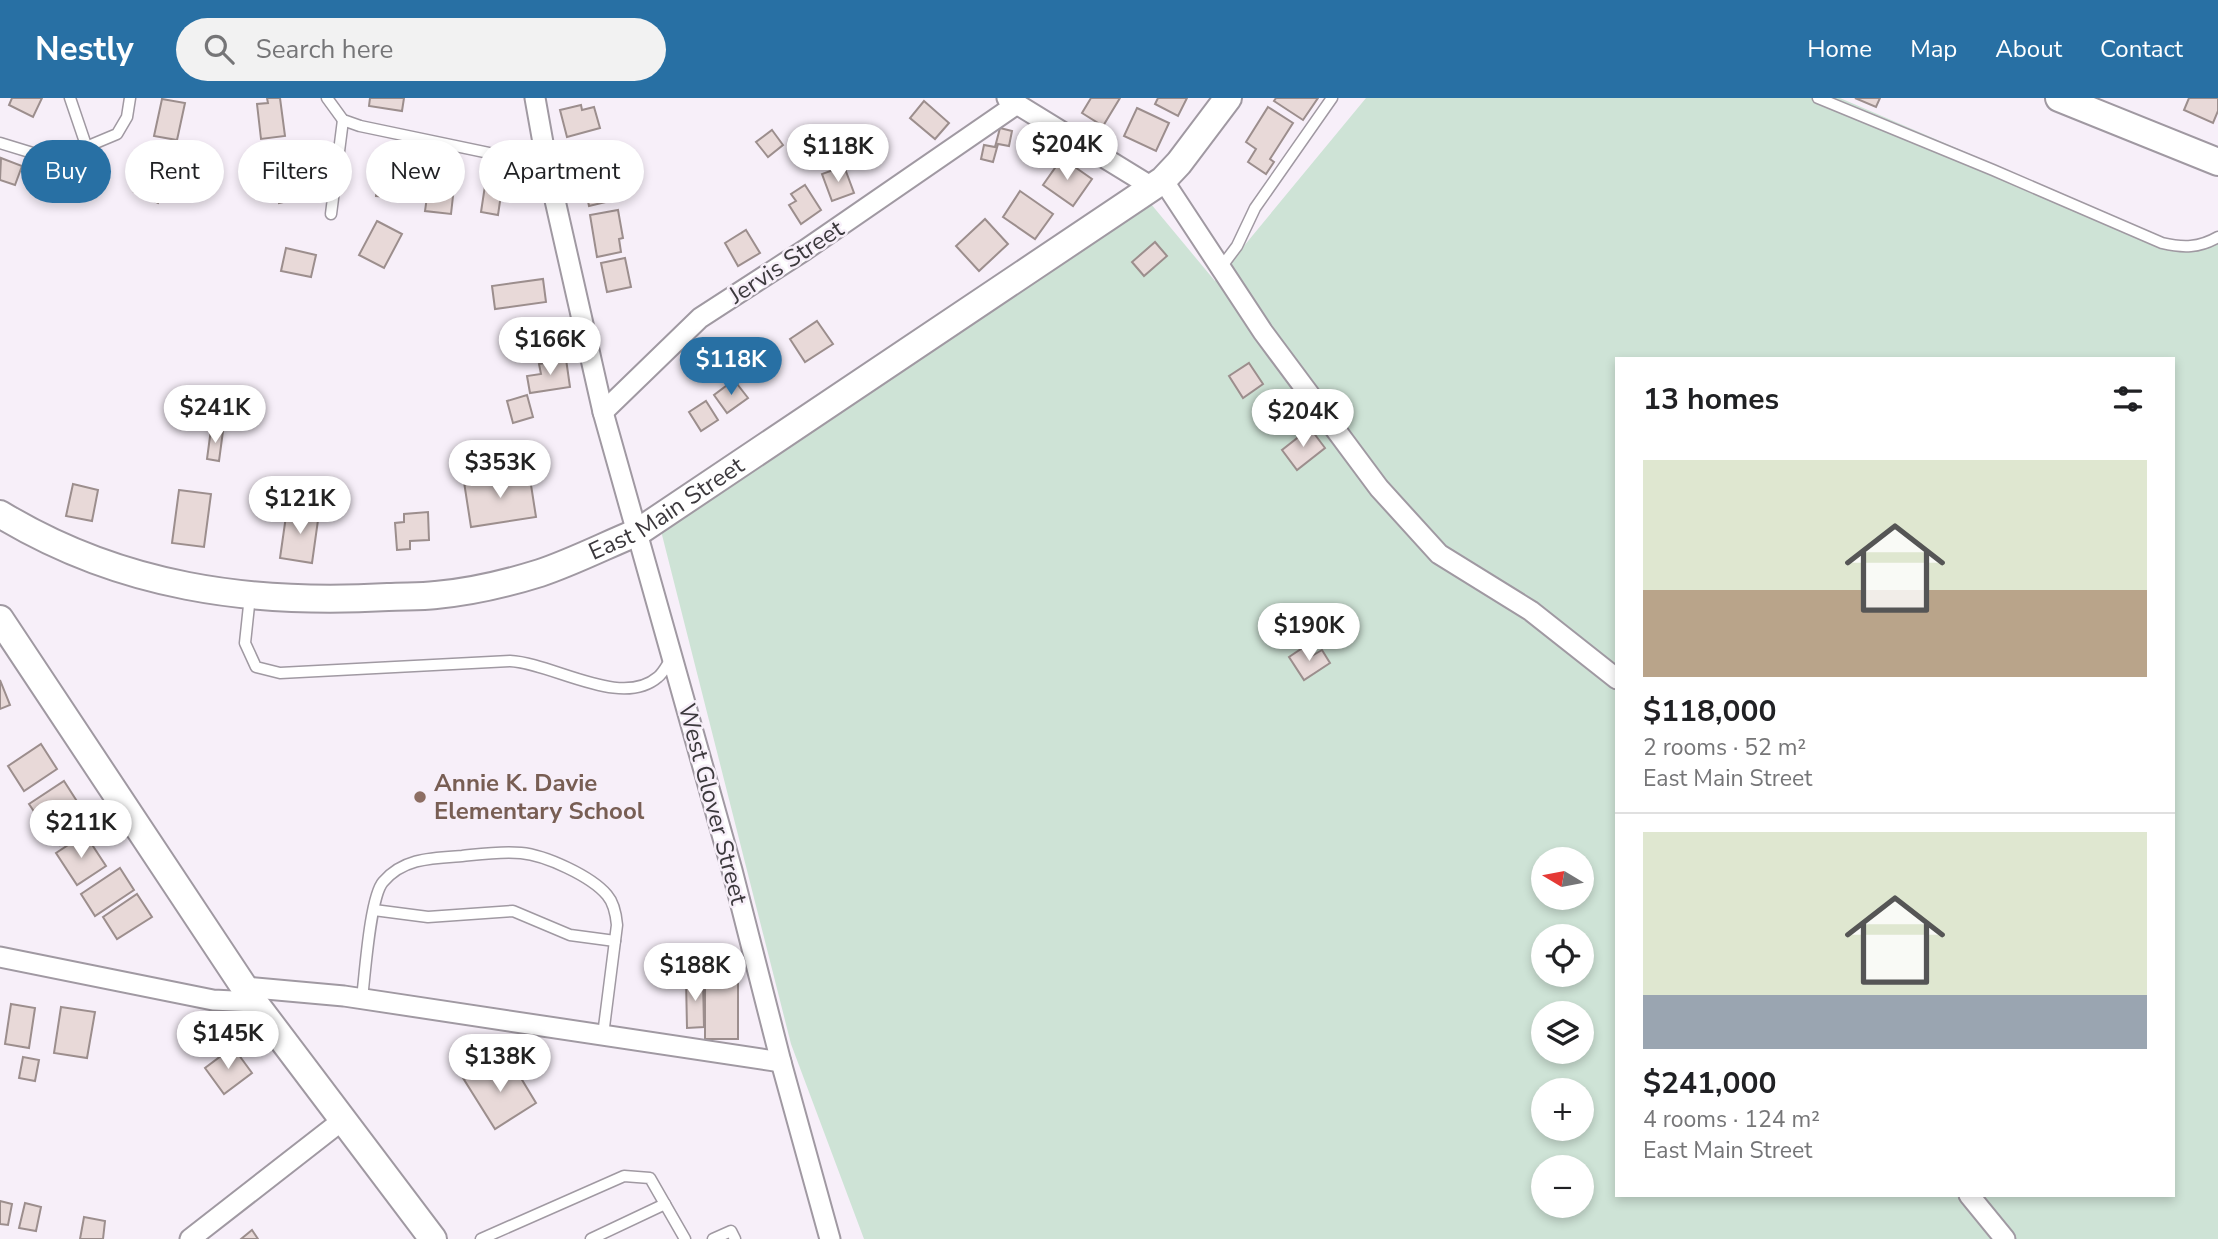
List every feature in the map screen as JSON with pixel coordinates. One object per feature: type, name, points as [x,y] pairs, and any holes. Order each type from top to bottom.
[{"type":"main road","name":"East Main Street","points":[[0,514],[27,531],[100,563],[160,582],[250,595],[344,600],[436,595],[541,572],[638,532],[1158,184],[1179,163],[1228,98]]},
{"type":"main road","points":[[2059,98],[2218,162]]},
{"type":"main road","points":[[0,619],[249,995],[433,1239]]},
{"type":"street","name":"West Glover Street","points":[[535,98],[543,140]]},
{"type":"street","points":[[1012,101],[1158,184],[1222,266],[1263,332],[1379,488],[1439,554],[1531,611],[1615,677]]},
{"type":"street","name":"Jervis Street","points":[[603,412],[700,318],[805,250],[1012,101]]},
{"type":"street","name":"West Glover Street","points":[[556,203],[603,412],[732,870],[830,1239]]},
{"type":"street","points":[[0,957],[213,1000],[249,995],[362,998],[781,1062]]},
{"type":"street","points":[[190,1239],[344,1119]]},
{"type":"street","points":[[1971,1197],[2005,1239]]},
{"type":"lane","points":[[70,98],[84,140]]},
{"type":"lane","points":[[104,140],[117,134],[127,117],[130,98]]},
{"type":"lane","points":[[327,98],[343,120],[479,150]]},
{"type":"lane","points":[[1222,266],[1237,246],[1255,208],[1332,98]]},
{"type":"lane","points":[[1818,98],[2162,243],[2182,247],[2206,244],[2218,237]]},
{"type":"lane","points":[[331,214],[343,120]]},
{"type":"lane","points":[[0,144],[21,150]]},
{"type":"lane","points":[[250,595],[245,643],[256,667],[280,673],[510,661],[532,663],[624,690],[641,688],[659,677],[672,657]]},
{"type":"lane","points":[[362,998],[374,909],[380,885],[404,865],[424,859],[524,853],[566,867],[594,884],[607,895],[615,910],[617,925],[603,1035]]},
{"type":"lane","points":[[374,909],[428,917],[513,911],[570,935],[615,941]]},
{"type":"lane","points":[[481,1239],[624,1175],[650,1178],[685,1239]]},
{"type":"lane","points":[[591,1239],[665,1204]]},
{"type":"lane","points":[[713,1239],[731,1231],[735,1239]]},
{"type":"green space","points":[[1366,98],[1840,98],[2188,248],[2218,231],[2218,1239],[864,1239],[791,1044],[659,523],[1146,198],[1215,281]]},
{"type":"building","points":[[12,98],[42,98],[33,117],[9,105]]},
{"type":"building","points":[[267,98],[280,98],[285,136],[261,139],[257,104],[268,103]]},
{"type":"building","points":[[370,98],[404,98],[402,111],[369,106]]},
{"type":"building","points":[[1091,98],[1120,98],[1103,126],[1082,113]]},
{"type":"building","points":[[1158,98],[1187,98],[1178,116],[1155,104]]},
{"type":"building","points":[[1276,98],[1318,98],[1303,120],[1274,101]]},
{"type":"building","points":[[1855,98],[1880,98],[1876,107]]},
{"type":"building","points":[[2189,98],[2218,98],[2218,111],[2213,123],[2184,110]]},
{"type":"building","points":[[162,99],[185,103],[177,140],[154,136]]},
{"type":"building","points":[[924,101],[949,123],[935,139],[910,118]]},
{"type":"building","points":[[581,105],[582,110],[594,107],[600,128],[567,137],[560,110]]},
{"type":"building","points":[[1268,107],[1293,123],[1270,159],[1274,162],[1266,174],[1248,162],[1256,149],[1246,142]]},
{"type":"building","points":[[1137,108],[1169,123],[1156,151],[1124,136]]},
{"type":"building","points":[[1000,128],[1012,131],[1009,146],[998,144],[993,162],[981,159],[984,145],[995,147]]},
{"type":"building","points":[[772,130],[783,145],[768,157],[756,142]]},
{"type":"building","points":[[1,158],[21,166],[15,185],[0,180]]},
{"type":"building","points":[[1062,158],[1092,179],[1073,206],[1043,185]]},
{"type":"building","points":[[844,166],[854,193],[832,201],[822,174]]},
{"type":"building","points":[[805,185],[821,210],[801,224],[789,205],[796,201],[791,194]]},
{"type":"building","points":[[1020,191],[1053,214],[1035,239],[1003,217]]},
{"type":"building","points":[[426,203],[452,203],[451,214],[425,211]]},
{"type":"building","points":[[482,203],[500,203],[498,215],[481,212]]},
{"type":"building","points":[[618,210],[623,238],[619,239],[621,252],[597,257],[590,215]]},
{"type":"building","points":[[985,219],[1008,244],[979,271],[956,246]]},
{"type":"building","points":[[377,221],[402,234],[384,268],[359,255]]},
{"type":"building","points":[[746,230],[760,253],[738,266],[725,243]]},
{"type":"building","points":[[1155,242],[1167,256],[1144,276],[1132,262]]},
{"type":"building","points":[[286,248],[316,255],[311,277],[281,271]]},
{"type":"building","points":[[625,258],[631,287],[607,292],[601,263]]},
{"type":"building","points":[[543,279],[546,302],[495,309],[492,286]]},
{"type":"building","points":[[817,321],[833,344],[805,362],[790,339]]},
{"type":"building","points":[[566,359],[570,387],[530,393],[527,376],[541,374],[539,364]]},
{"type":"building","points":[[1249,363],[1263,384],[1243,398],[1229,376]]},
{"type":"building","points":[[734,380],[748,398],[727,413],[714,395]]},
{"type":"building","points":[[527,395],[533,417],[513,423],[507,401]]},
{"type":"building","points":[[706,401],[718,420],[701,431],[689,412]]},
{"type":"building","points":[[1310,428],[1325,448],[1297,470],[1282,450]]},
{"type":"building","points":[[211,429],[223,431],[219,461],[207,459]]},
{"type":"building","points":[[529,472],[536,517],[471,527],[464,482]]},
{"type":"building","points":[[73,484],[98,490],[92,521],[66,516]]},
{"type":"building","points":[[179,490],[211,494],[204,547],[172,543]]},
{"type":"building","points":[[287,509],[319,513],[312,563],[280,558]]},
{"type":"building","points":[[428,512],[429,540],[410,541],[410,549],[397,550],[395,523],[404,522],[404,514]]},
{"type":"building","points":[[1304,647],[1310,657],[1322,650],[1330,663],[1304,680],[1289,657]]},
{"type":"building","points":[[0,680],[10,705],[0,709]]},
{"type":"building","points":[[41,744],[57,769],[24,791],[8,766]]},
{"type":"building","points":[[64,781],[80,806],[45,828],[29,804]]},
{"type":"building","points":[[65,824],[73,835],[60,845],[52,833]]},
{"type":"building","points":[[85,834],[106,866],[77,885],[56,853]]},
{"type":"building","points":[[120,868],[134,890],[95,916],[81,894]]},
{"type":"building","points":[[137,894],[152,917],[117,939],[103,917]]},
{"type":"building","points":[[705,969],[738,969],[738,1039],[705,1039]]},
{"type":"building","points":[[686,979],[703,979],[704,1027],[687,1028]]},
{"type":"building","points":[[11,1004],[35,1008],[29,1048],[5,1044]]},
{"type":"building","points":[[61,1007],[95,1012],[87,1058],[54,1053]]},
{"type":"building","points":[[233,1047],[252,1073],[224,1094],[205,1068]]},
{"type":"building","points":[[23,1057],[39,1060],[35,1081],[19,1078]]},
{"type":"building","points":[[483,1065],[491,1079],[513,1065],[536,1103],[495,1129],[463,1078]]},
{"type":"building","points":[[0,1201],[12,1204],[8,1225],[0,1224]]},
{"type":"building","points":[[25,1203],[41,1207],[36,1231],[19,1228]]},
{"type":"building","points":[[84,1217],[105,1221],[103,1239],[80,1239]]},
{"type":"building","points":[[252,1230],[258,1239],[241,1239]]},
{"type":"place","name":"Annie K. Davie Elementary School","points":[[420,797]]}]
